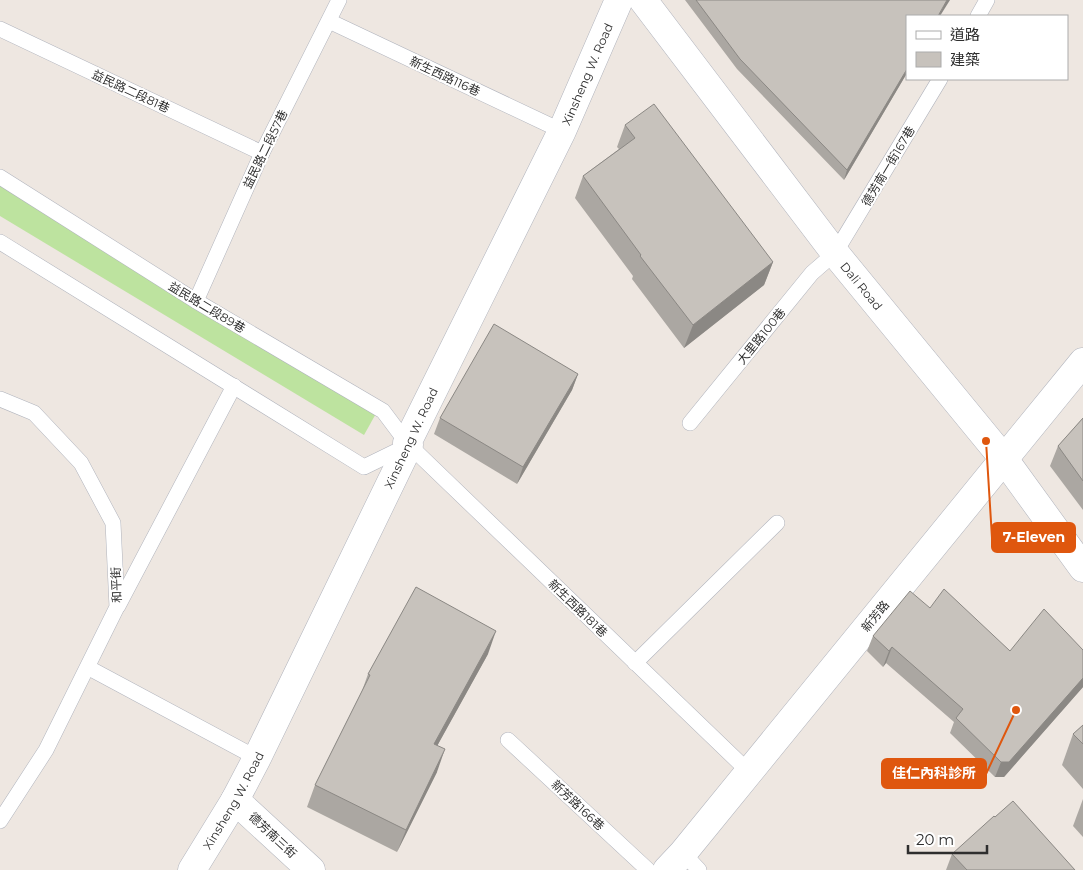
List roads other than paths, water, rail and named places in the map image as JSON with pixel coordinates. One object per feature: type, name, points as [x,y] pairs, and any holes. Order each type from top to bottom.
[{"type":"street","name":"Xinsheng W. Road","points":[[192,870],[235,800],[257,758],[408,444],[562,131],[619,0]]},
{"type":"street","name":"Dali Road","points":[[643,0],[836,253],[1004,459],[1083,568]]},
{"type":"street","name":"新芳路","points":[[683,864],[748,771],[1083,362]]},
{"type":"street","name":"德芳南三街","points":[[235,800],[311,870]]},
{"type":"lane","name":"益民路二段57巷","points":[[196,300],[262,153],[339,0]]},
{"type":"lane","points":[[979,15],[987,0]]},
{"type":"lane","name":"新生西路116巷","points":[[329,20],[562,131]]},
{"type":"lane","name":"益民路二段81巷","points":[[0,30],[262,153]]},
{"type":"lane","name":"德芳南一街167巷","points":[[836,253],[939,80]]},
{"type":"lane","name":"益民路二段89巷","points":[[0,177],[196,300],[383,410],[408,444]]},
{"type":"lane","points":[[0,242],[364,467],[408,444]]},
{"type":"lane","name":"大里路100巷","points":[[690,423],[812,272],[836,253]]},
{"type":"lane","points":[[117,607],[234,386]]},
{"type":"lane","name":"和平街","points":[[0,399],[34,413],[81,463],[114,523],[117,607],[46,750],[0,821]]},
{"type":"lane","name":"新生西路181巷","points":[[408,444],[748,771]]},
{"type":"lane","points":[[636,663],[777,523]]},
{"type":"lane","points":[[88,668],[257,758]]},
{"type":"lane","name":"新芳路166巷","points":[[508,740],[648,870]]},
{"type":"place","name":"7-Eleven","points":[[986,441]]},
{"type":"place","name":"佳仁內科診所","points":[[1016,710]]}]
